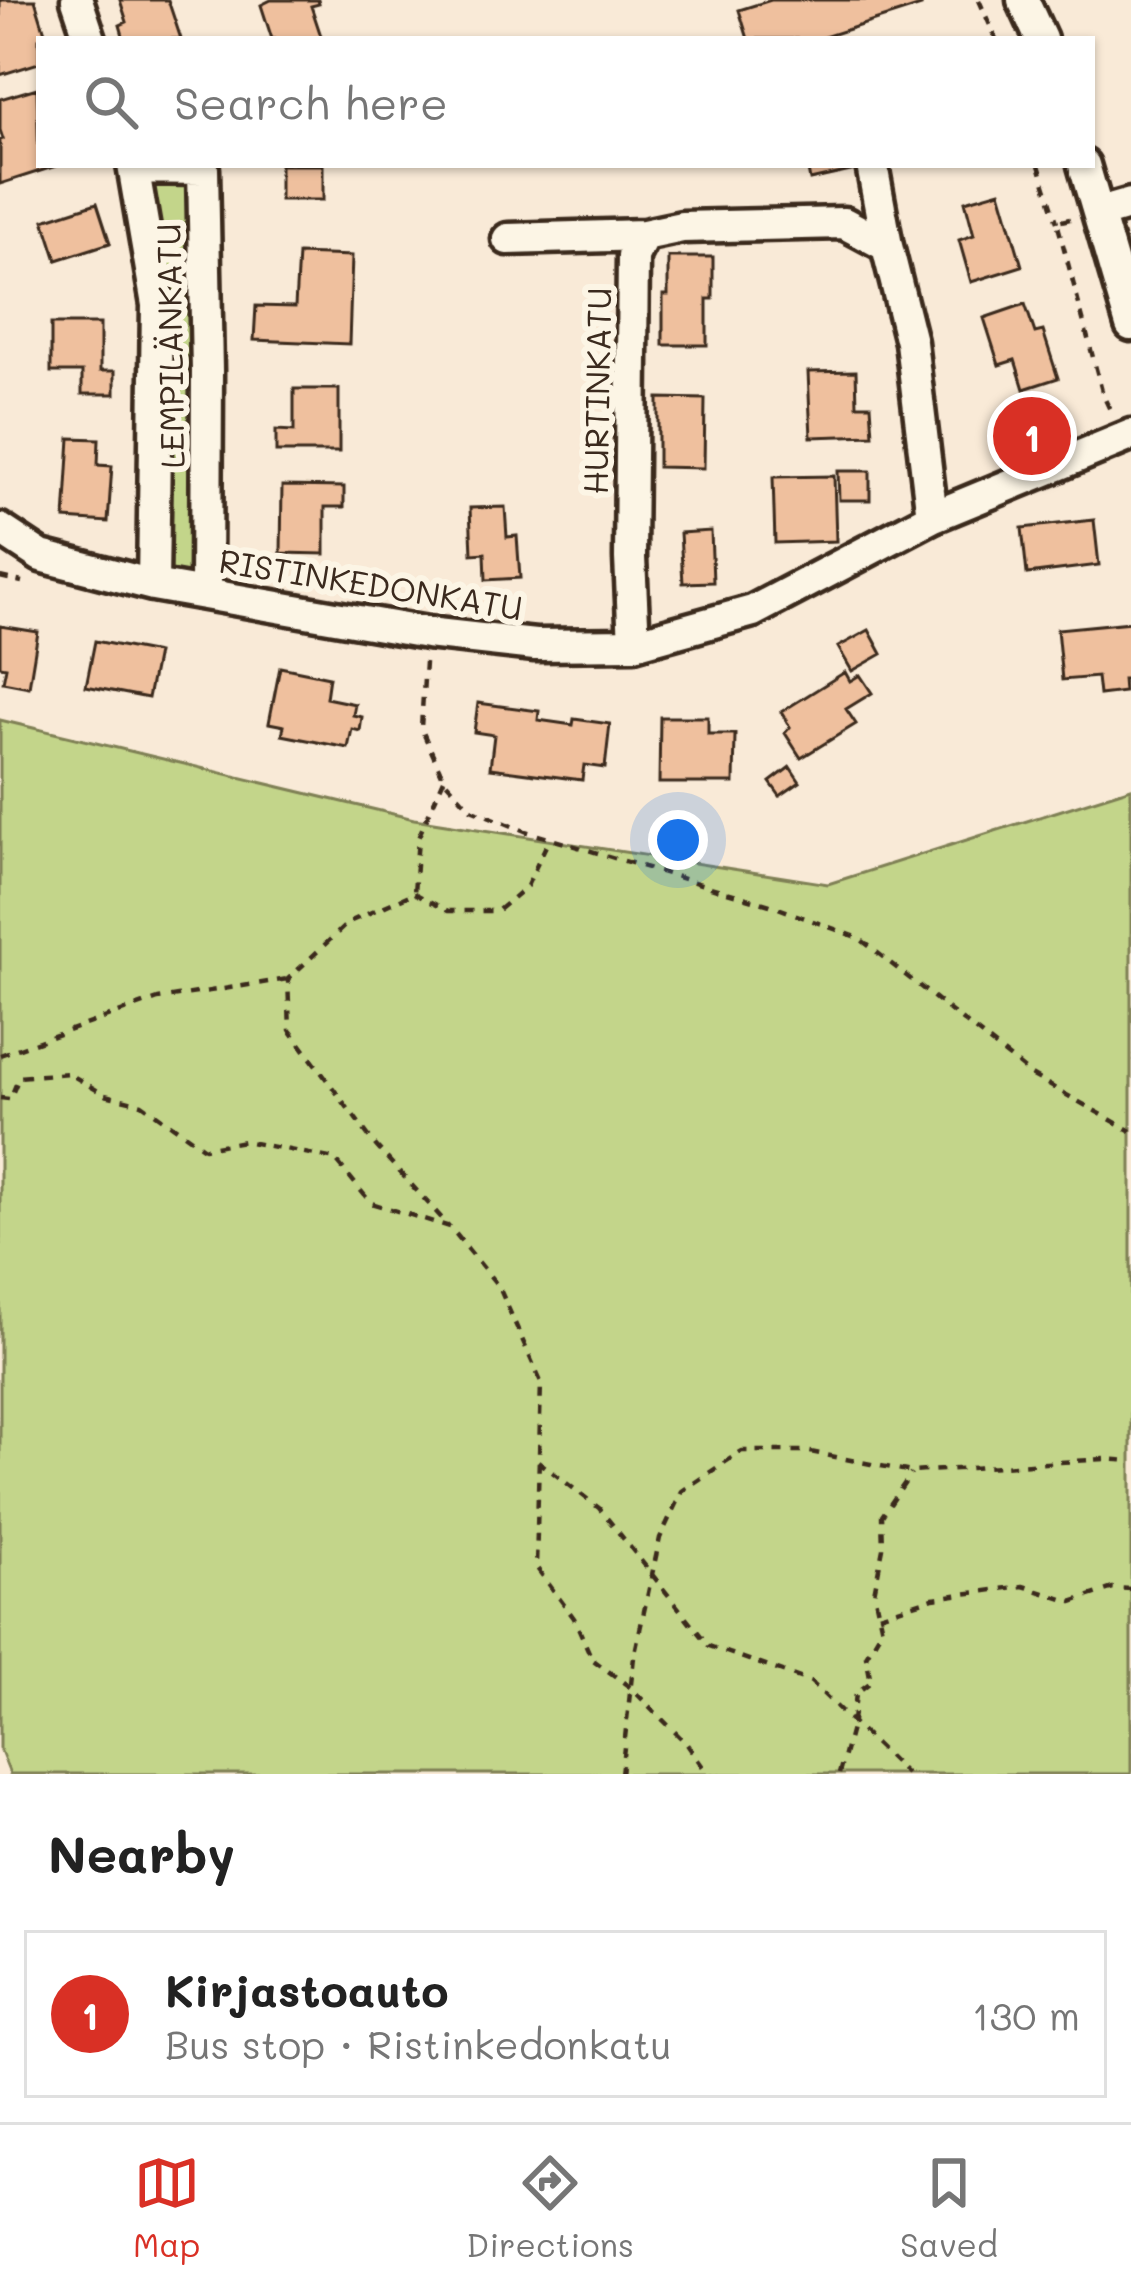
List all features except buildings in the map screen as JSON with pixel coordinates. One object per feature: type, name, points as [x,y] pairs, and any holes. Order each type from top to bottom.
[{"type":"street","points":[[77,0],[89,36]]},
{"type":"street","points":[[1023,0],[1040,36]]},
{"type":"street","name":"LEMPILÄNKATU","points":[[133,168],[157,304],[153,585]]},
{"type":"street","name":"LEMPILÄNKATU","points":[[180,168],[203,169],[206,593]]},
{"type":"street","points":[[873,168],[911,342],[932,517]]},
{"type":"street","points":[[1085,168],[1131,325]]},
{"type":"street","points":[[1100,213],[1131,204]]},
{"type":"street","points":[[508,239],[644,235],[682,227],[844,223],[887,247]]},
{"type":"street","name":"HURTINKATU","points":[[634,644],[630,558],[633,256],[644,235]]},
{"type":"street","name":"RISTINKEDONKATU","points":[[0,529],[41,556],[153,585],[428,633],[535,645],[634,644],[753,610],[1122,426]]},
{"type":"street","points":[[0,561],[41,556]]},
{"type":"path","points":[[979,0],[995,36]]},
{"type":"path","points":[[1040,168],[1102,394],[1122,426]]},
{"type":"path","points":[[1057,222],[1100,213]]},
{"type":"path","points":[[428,633],[421,728],[444,779],[471,809],[549,838],[770,904],[859,938],[1031,1076],[1131,1131]]},
{"type":"path","points":[[414,893],[418,838],[444,779]]},
{"type":"path","points":[[414,893],[448,911],[497,911],[527,886],[549,838]]},
{"type":"path","points":[[0,1055],[158,999],[288,979],[349,922],[414,893]]},
{"type":"path","points":[[288,979],[290,1030],[376,1146],[500,1287],[541,1382],[536,1567],[574,1618],[592,1659],[631,1688],[686,1743],[708,1774]]},
{"type":"path","points":[[0,1098],[10,1099],[19,1077],[68,1073],[105,1095],[142,1103],[204,1148],[244,1141],[335,1159],[371,1204],[450,1227]]},
{"type":"path","points":[[621,1774],[634,1657],[660,1538],[682,1491],[742,1451],[805,1451],[912,1472],[1131,1461]]},
{"type":"path","points":[[538,1461],[598,1508],[710,1646],[811,1682],[906,1774]]},
{"type":"path","points":[[839,1774],[856,1693],[871,1682],[866,1656],[881,1628],[874,1593],[883,1548],[882,1516],[912,1472]]},
{"type":"path","points":[[879,1615],[933,1598],[1023,1586],[1072,1602],[1113,1588],[1131,1589]]},
{"type":"green space","points":[[140,174],[199,174],[201,587],[159,581]]},
{"type":"green space","points":[[0,720],[414,819],[828,884],[1131,788],[1131,1774],[10,1774],[0,1749]]},
{"type":"place","name":"Kirjastoauto","points":[[1032,436]]}]
